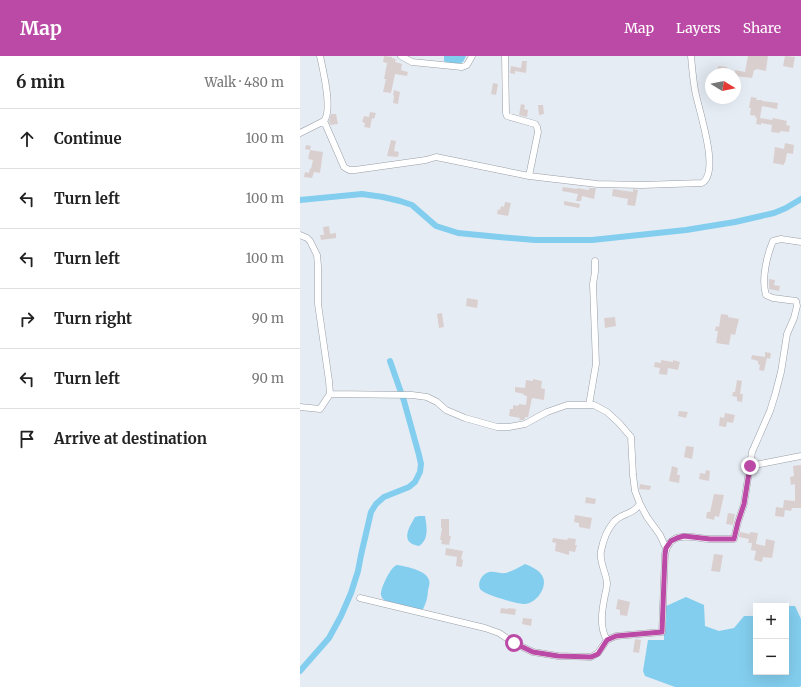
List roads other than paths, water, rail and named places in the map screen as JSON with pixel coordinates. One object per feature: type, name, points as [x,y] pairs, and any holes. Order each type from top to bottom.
[{"type":"street","points":[[300,133],[324,121],[326,118],[328,103],[326,84],[320,56]]},
{"type":"street","points":[[400,56],[412,62],[462,67],[467,65],[472,56]]},
{"type":"street","points":[[505,56],[507,116],[535,124],[538,132],[529,176]]},
{"type":"street","points":[[324,121],[344,167],[349,170],[426,160],[436,157],[529,176],[597,184],[642,185],[702,183],[708,175],[709,152],[694,89],[691,56]]},
{"type":"street","points":[[300,235],[310,241],[317,256],[318,304],[330,394],[320,409],[300,407]]},
{"type":"street","points":[[360,598],[485,628],[499,633],[514,643],[533,652],[558,656],[591,657],[598,654],[607,640],[616,636],[662,632],[664,560],[666,548],[671,541],[684,536],[710,539],[734,539],[744,504],[752,452],[770,411],[775,395],[781,372],[787,334],[794,318],[797,306],[796,301],[773,298],[766,295],[764,290],[764,280],[767,259],[773,241],[781,239],[801,242]]},
{"type":"street","points":[[590,405],[596,364],[593,291],[595,261]]},
{"type":"street","points":[[330,394],[392,396],[412,395],[427,397],[446,410],[465,418],[497,427],[509,427],[525,424],[547,412],[568,405],[594,405],[608,412],[631,437],[635,491],[647,517],[660,535],[666,548]]},
{"type":"street","points":[[750,466],[801,456]]},
{"type":"street","points":[[607,640],[604,636],[602,614],[607,584],[600,559],[601,552],[605,536],[614,522],[622,515],[633,511],[640,504]]},
{"type":"water","points":[[444,56],[466,56],[463,62],[456,64],[444,61]]},
{"type":"water","points":[[425,516],[427,529],[426,537],[419,546],[409,542],[407,535],[415,517]]},
{"type":"water","points":[[525,564],[538,570],[544,578],[544,586],[541,593],[532,602],[521,604],[481,590],[479,584],[483,575],[492,572],[506,573]]},
{"type":"water","points":[[398,565],[420,571],[429,580],[427,600],[423,609],[420,610],[387,602],[382,598],[381,592],[386,579],[393,568]]},
{"type":"water","points":[[686,597],[704,605],[705,626],[719,631],[734,628],[744,616],[753,616],[753,675],[789,675],[789,606],[795,606],[801,619],[801,686],[675,687],[645,676],[643,671],[648,640],[664,640],[664,607]]},
{"type":"waterway","points":[[300,200],[362,194],[383,197],[412,205],[436,226],[458,233],[535,240],[592,240],[686,230],[735,222],[774,213],[801,199]]},
{"type":"waterway","points":[[300,671],[329,638],[341,616],[351,593],[358,571],[371,512],[376,504],[384,497],[409,487],[415,482],[420,472],[421,464],[419,455],[404,401],[390,361]]}]
